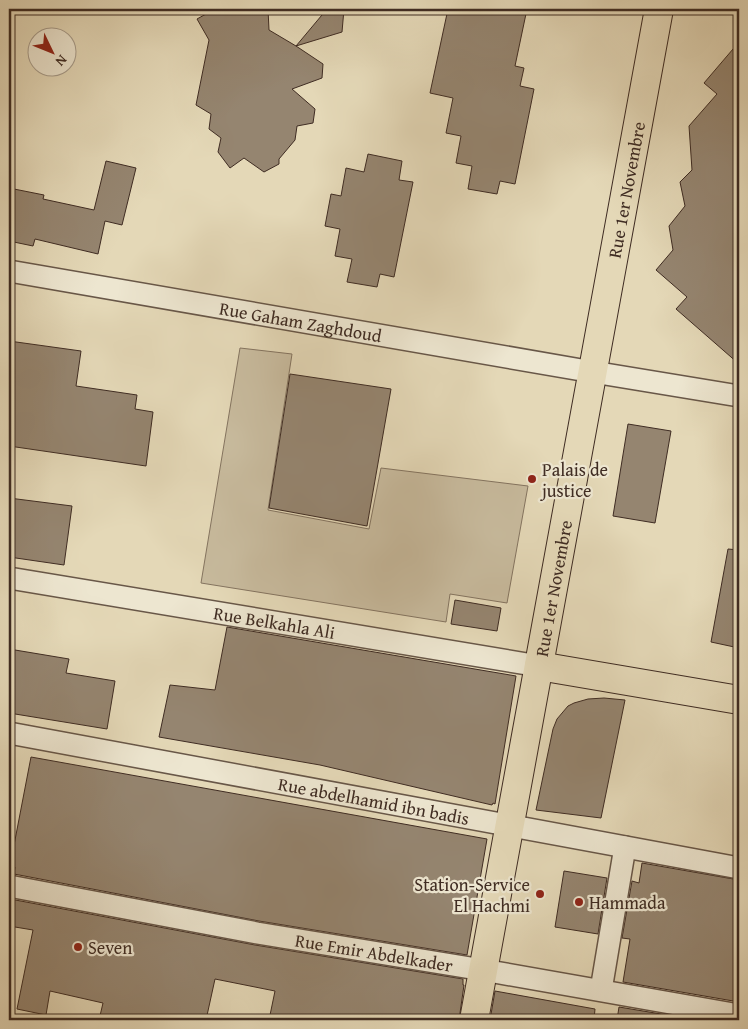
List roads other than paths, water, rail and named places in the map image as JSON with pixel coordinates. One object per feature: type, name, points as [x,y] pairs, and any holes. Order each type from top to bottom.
[{"type":"main road","name":"Rue 1er Novembre","points":[[474,1020],[659,9]]},
{"type":"main road","points":[[540,666],[739,700]]},
{"type":"street","name":"Rue Gaham Zaghdoud","points":[[9,272],[739,396]]},
{"type":"street","name":"Rue Belkahla Ali","points":[[9,578],[540,666]]},
{"type":"street","name":"Rue abdelhamid ibn badis","points":[[9,733],[739,868]]},
{"type":"street","points":[[601,990],[625,847]]},
{"type":"street","name":"Rue Emir Abdelkader","points":[[9,886],[257,932],[739,1015]]},
{"type":"place","name":"Palais de justice","points":[[532,479]]},
{"type":"place","name":"Station-Service El Hachmi","points":[[540,894]]},
{"type":"place","name":"Hammada","points":[[579,902]]},
{"type":"place","name":"Seven","points":[[78,947]]}]
